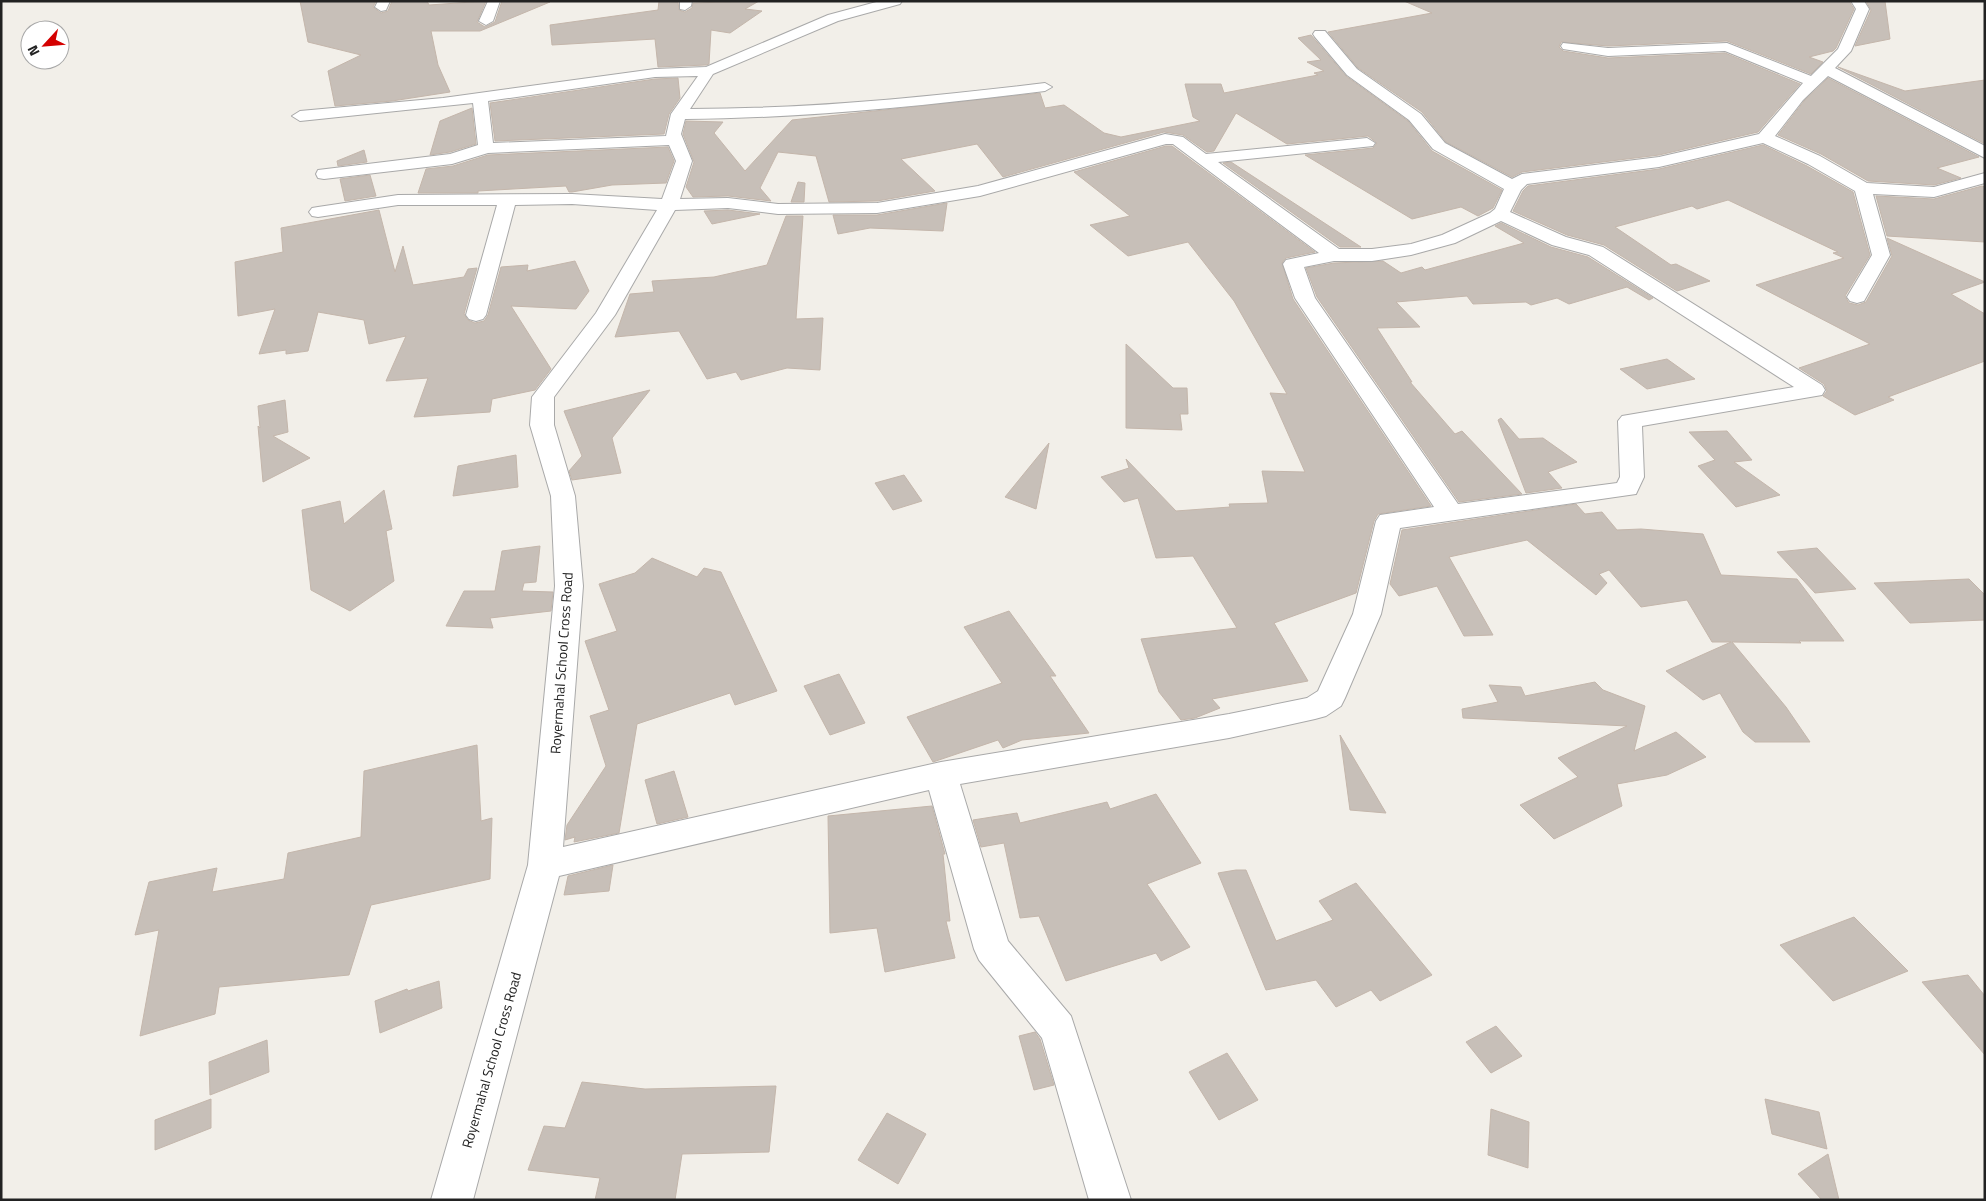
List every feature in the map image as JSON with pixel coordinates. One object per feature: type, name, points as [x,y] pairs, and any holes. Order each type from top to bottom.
[{"type":"street","points":[[486,21],[494,1]]},
{"type":"street","points":[[300,116],[443,103],[655,73],[708,71],[833,18],[896,1]]},
{"type":"street","points":[[1765,138],[1798,97],[1844,51],[1863,9],[1857,1]]},
{"type":"street","points":[[1320,34],[1352,72],[1415,116],[1440,146],[1512,186]]},
{"type":"street","points":[[1568,46],[1608,52],[1727,47],[1813,82]]},
{"type":"street","points":[[1826,69],[1985,153]]},
{"type":"street","name":"Royermahal School Cross Road","points":[[452,1200],[545,865],[569,586],[563,496],[542,425],[543,397],[605,315],[669,205],[684,161],[673,134],[679,114],[708,71]]},
{"type":"street","points":[[679,114],[834,110],[902,104],[1045,86]]},
{"type":"street","points":[[480,97],[486,148]]},
{"type":"street","points":[[1451,513],[1306,298],[1293,264],[1334,255],[1351,256],[1406,250],[1459,236],[1500,214],[1512,186],[1522,179],[1660,162],[1765,138],[1814,160],[1863,188],[1934,192],[1985,178]]},
{"type":"street","points":[[318,212],[398,200],[572,199],[669,205],[728,203],[778,209],[877,208],[980,191],[1165,139],[1177,140],[1334,255]]},
{"type":"street","points":[[324,174],[452,159],[486,148],[675,140]]},
{"type":"street","points":[[1203,159],[1367,143]]},
{"type":"street","points":[[1857,297],[1881,255],[1863,188]]},
{"type":"street","points":[[476,315],[507,200]]},
{"type":"street","points":[[545,865],[941,775],[1229,726],[1315,708],[1330,698],[1367,614],[1389,521],[1627,489],[1632,477],[1630,420],[1814,390],[1596,251],[1559,241],[1500,214]]},
{"type":"street","points":[[941,775],[992,949],[1058,1028],[1110,1200]]},
{"type":"building","points":[[300,1],[376,1],[373,7],[381,13],[388,11],[392,1],[427,1],[429,5],[486,1],[477,22],[485,27],[495,22],[502,1],[550,2],[480,31],[431,31],[438,65],[450,92],[392,101],[335,106],[328,71],[361,55],[308,42]]},
{"type":"building","points":[[659,1],[678,2],[679,10],[685,12],[692,8],[693,3],[759,1],[745,9],[762,11],[730,33],[711,30],[709,64],[706,65],[658,67],[655,39],[552,45],[550,25],[658,10]]},
{"type":"building","points":[[1404,1],[1849,1],[1854,9],[1836,48],[1833,51],[1809,57],[1823,62],[1811,74],[1727,41],[1608,46],[1561,42],[1559,47],[1563,51],[1608,58],[1725,53],[1800,84],[1758,132],[1659,155],[1522,172],[1512,177],[1446,142],[1422,112],[1358,68],[1328,32],[1432,13]]},
{"type":"building","points":[[1866,1],[1885,1],[1890,39],[1855,46],[1871,10]]},
{"type":"building","points":[[1311,35],[1346,76],[1408,121],[1432,151],[1502,190],[1493,208],[1478,216],[1461,207],[1412,219],[1305,155],[1373,148],[1377,143],[1368,136],[1287,144],[1236,113],[1214,151],[1207,152],[1183,135],[1164,132],[1003,177],[977,144],[901,159],[935,191],[877,201],[829,202],[816,156],[778,152],[760,188],[771,201],[728,196],[693,197],[686,187],[694,162],[683,134],[686,121],[723,122],[714,133],[745,171],[792,120],[1040,93],[1045,108],[1064,105],[1104,133],[1121,137],[1200,121],[1193,117],[1185,84],[1221,84],[1224,93],[1318,75],[1314,73],[1324,71],[1307,62],[1321,60],[1298,38]]},
{"type":"building","points":[[1838,67],[1905,91],[1985,80],[1985,144]]},
{"type":"building","points":[[678,78],[680,98],[669,114],[664,134],[495,141],[490,103],[655,79]]},
{"type":"building","points":[[1828,78],[1979,157],[1937,168],[1961,178],[1934,185],[1868,181],[1821,154],[1778,135],[1804,101]]},
{"type":"building","points":[[472,108],[476,144],[450,152],[430,155],[440,121]]},
{"type":"building","points":[[1763,145],[1807,166],[1853,192],[1870,255],[1845,296],[1849,303],[1858,305],[1866,302],[1892,256],[1887,238],[1985,282],[1951,294],[1985,314],[1985,361],[1888,397],[1894,400],[1855,415],[1823,396],[1827,391],[1824,384],[1799,368],[1870,344],[1756,285],[1844,258],[1833,253],[1838,252],[1728,200],[1697,209],[1692,206],[1615,227],[1671,265],[1676,264],[1710,281],[1677,291],[1604,245],[1567,235],[1513,211],[1523,191],[1528,186],[1659,169]]},
{"type":"building","points":[[1166,146],[1172,146],[1315,252],[1286,258],[1282,263],[1293,299],[1431,506],[1378,514],[1374,521],[1356,593],[1274,623],[1308,681],[1212,699],[1220,708],[1195,718],[1181,720],[1159,692],[1141,639],[1237,628],[1193,556],[1156,558],[1138,498],[1124,502],[1101,477],[1129,468],[1126,459],[1176,511],[1230,507],[1229,504],[1268,503],[1262,471],[1305,472],[1270,393],[1287,394],[1234,301],[1188,242],[1128,256],[1090,225],[1130,216],[1074,172]]},
{"type":"building","points":[[668,147],[674,161],[666,183],[612,185],[572,192],[569,192],[566,186],[478,191],[478,193],[418,193],[426,169],[453,166],[488,155]]},
{"type":"building","points":[[364,150],[367,162],[338,166],[337,161]]},
{"type":"building","points":[[1231,162],[1361,247],[1340,247],[1223,163]]},
{"type":"building","points":[[370,175],[376,196],[345,201],[340,179]]},
{"type":"building","points":[[798,182],[805,183],[804,202],[791,202]]},
{"type":"building","points":[[1982,186],[1985,187],[1985,242],[1887,236],[1876,196],[1934,199]]},
{"type":"building","points":[[947,203],[943,231],[870,228],[838,234],[833,215],[877,215]]},
{"type":"building","points":[[379,210],[395,272],[403,246],[413,285],[464,277],[468,269],[477,268],[464,314],[468,320],[475,323],[484,321],[488,315],[501,267],[528,265],[527,271],[575,261],[589,291],[576,309],[511,306],[551,369],[535,390],[492,399],[490,412],[414,417],[428,378],[386,381],[406,336],[369,344],[364,320],[318,312],[308,351],[286,354],[286,350],[259,354],[275,309],[238,316],[235,262],[283,252],[281,228]]},
{"type":"building","points":[[728,210],[760,214],[712,224],[704,211]]},
{"type":"building","points":[[786,216],[803,216],[796,319],[823,318],[820,370],[787,368],[741,380],[736,372],[707,379],[679,331],[615,337],[630,294],[654,292],[652,281],[714,277],[767,265]]},
{"type":"building","points":[[1501,223],[1551,247],[1588,257],[1653,298],[1649,300],[1627,287],[1569,304],[1557,298],[1531,305],[1526,302],[1473,304],[1467,296],[1396,302],[1420,327],[1377,328],[1412,382],[1410,382],[1455,434],[1462,431],[1522,494],[1459,502],[1317,297],[1306,268],[1334,263],[1383,261],[1401,273],[1422,267],[1425,270],[1524,243],[1495,226]]},
{"type":"building","points":[[1126,344],[1173,388],[1187,388],[1188,414],[1180,414],[1182,430],[1126,428]]},
{"type":"building","points":[[1667,359],[1695,379],[1647,389],[1620,369]]},
{"type":"building","points":[[650,390],[612,438],[621,473],[572,480],[569,471],[582,456],[564,411]]},
{"type":"building","points":[[285,400],[288,432],[273,436],[310,458],[263,482],[258,406]]},
{"type":"building","points":[[1501,418],[1519,439],[1543,438],[1577,462],[1548,472],[1562,488],[1526,493],[1498,420]]},
{"type":"building","points":[[1727,431],[1752,460],[1734,462],[1780,495],[1736,507],[1698,466],[1715,460],[1689,432]]},
{"type":"building","points":[[1049,443],[1036,509],[1005,497]]},
{"type":"building","points":[[516,455],[518,487],[453,496],[458,466]]},
{"type":"building","points":[[904,475],[922,501],[893,510],[875,483]]},
{"type":"building","points":[[384,490],[392,529],[386,531],[394,581],[350,611],[311,590],[302,510],[340,501],[344,524]]},
{"type":"building","points":[[1576,504],[1585,514],[1602,512],[1617,530],[1641,529],[1703,534],[1721,575],[1797,579],[1844,641],[1799,641],[1801,643],[1732,642],[1786,707],[1810,742],[1755,742],[1743,732],[1720,693],[1703,700],[1666,671],[1731,642],[1712,642],[1687,600],[1641,607],[1609,570],[1599,574],[1607,583],[1596,595],[1527,540],[1449,557],[1493,635],[1464,636],[1437,586],[1399,596],[1390,584],[1402,530]]},
{"type":"building","points":[[540,546],[536,582],[524,583],[522,591],[553,592],[551,611],[490,618],[493,628],[446,626],[464,591],[495,591],[502,551]]},
{"type":"building","points":[[1817,548],[1856,589],[1815,593],[1777,552]]},
{"type":"building","points":[[652,558],[697,577],[704,568],[721,572],[777,691],[735,705],[730,693],[637,724],[619,833],[574,842],[575,837],[565,840],[567,825],[606,766],[590,716],[609,710],[585,641],[617,631],[599,584],[635,573]]},
{"type":"building","points":[[1969,579],[1985,595],[1985,620],[1910,623],[1874,583]]},
{"type":"building","points":[[1009,611],[1056,676],[1050,676],[1089,733],[1022,740],[1003,748],[998,740],[933,762],[907,717],[1002,683],[964,627]]},
{"type":"building","points":[[839,674],[865,723],[830,735],[804,686]]},
{"type":"building","points":[[1595,682],[1603,690],[1645,706],[1634,751],[1676,732],[1706,757],[1667,775],[1617,784],[1622,806],[1554,839],[1520,805],[1578,777],[1558,758],[1627,726],[1463,718],[1462,709],[1498,702],[1489,685],[1521,687],[1525,696]]},
{"type":"building","points":[[1340,735],[1386,813],[1350,810]]},
{"type":"building","points":[[477,745],[481,821],[492,818],[490,879],[371,905],[349,975],[219,987],[215,1014],[140,1036],[159,930],[135,935],[149,882],[217,868],[212,892],[284,879],[288,853],[361,837],[364,771]]},
{"type":"building","points":[[674,771],[688,817],[657,824],[645,780]]},
{"type":"building","points":[[1156,794],[1201,863],[1147,884],[1190,947],[1161,961],[1156,953],[1066,981],[1039,916],[1020,918],[1004,843],[981,847],[973,820],[1017,813],[1020,823],[1107,802],[1110,809]]},
{"type":"building","points":[[932,806],[945,854],[943,854],[950,921],[946,921],[955,958],[885,972],[877,928],[830,933],[828,816]]},
{"type":"building","points":[[613,865],[609,891],[564,895],[568,876]]},
{"type":"building","points":[[1246,870],[1276,941],[1333,920],[1319,901],[1356,883],[1432,975],[1380,1001],[1371,990],[1336,1007],[1316,980],[1266,990],[1218,873]]},
{"type":"building","points":[[1854,917],[1908,971],[1833,1001],[1780,945]]},
{"type":"building","points":[[1968,975],[1985,996],[1985,1055],[1922,982]]},
{"type":"building","points":[[439,981],[442,1008],[380,1033],[375,1001],[407,989],[408,991]]},
{"type":"building","points":[[1496,1026],[1522,1056],[1491,1073],[1466,1042]]},
{"type":"building","points":[[1035,1032],[1040,1039],[1054,1085],[1034,1090],[1019,1036]]},
{"type":"building","points":[[267,1040],[269,1072],[210,1095],[209,1062]]},
{"type":"building","points":[[1227,1053],[1258,1100],[1219,1120],[1189,1072]]},
{"type":"building","points":[[582,1082],[645,1089],[776,1086],[769,1152],[682,1154],[675,1200],[595,1200],[600,1178],[528,1170],[544,1126],[565,1128]]},
{"type":"building","points":[[211,1099],[211,1128],[155,1150],[155,1120]]},
{"type":"building","points":[[1765,1099],[1819,1112],[1827,1149],[1772,1134]]},
{"type":"building","points":[[1491,1109],[1529,1122],[1528,1168],[1488,1155]]},
{"type":"building","points":[[887,1113],[926,1134],[898,1184],[858,1160]]},
{"type":"building","points":[[1828,1154],[1839,1200],[1822,1200],[1798,1174]]}]
